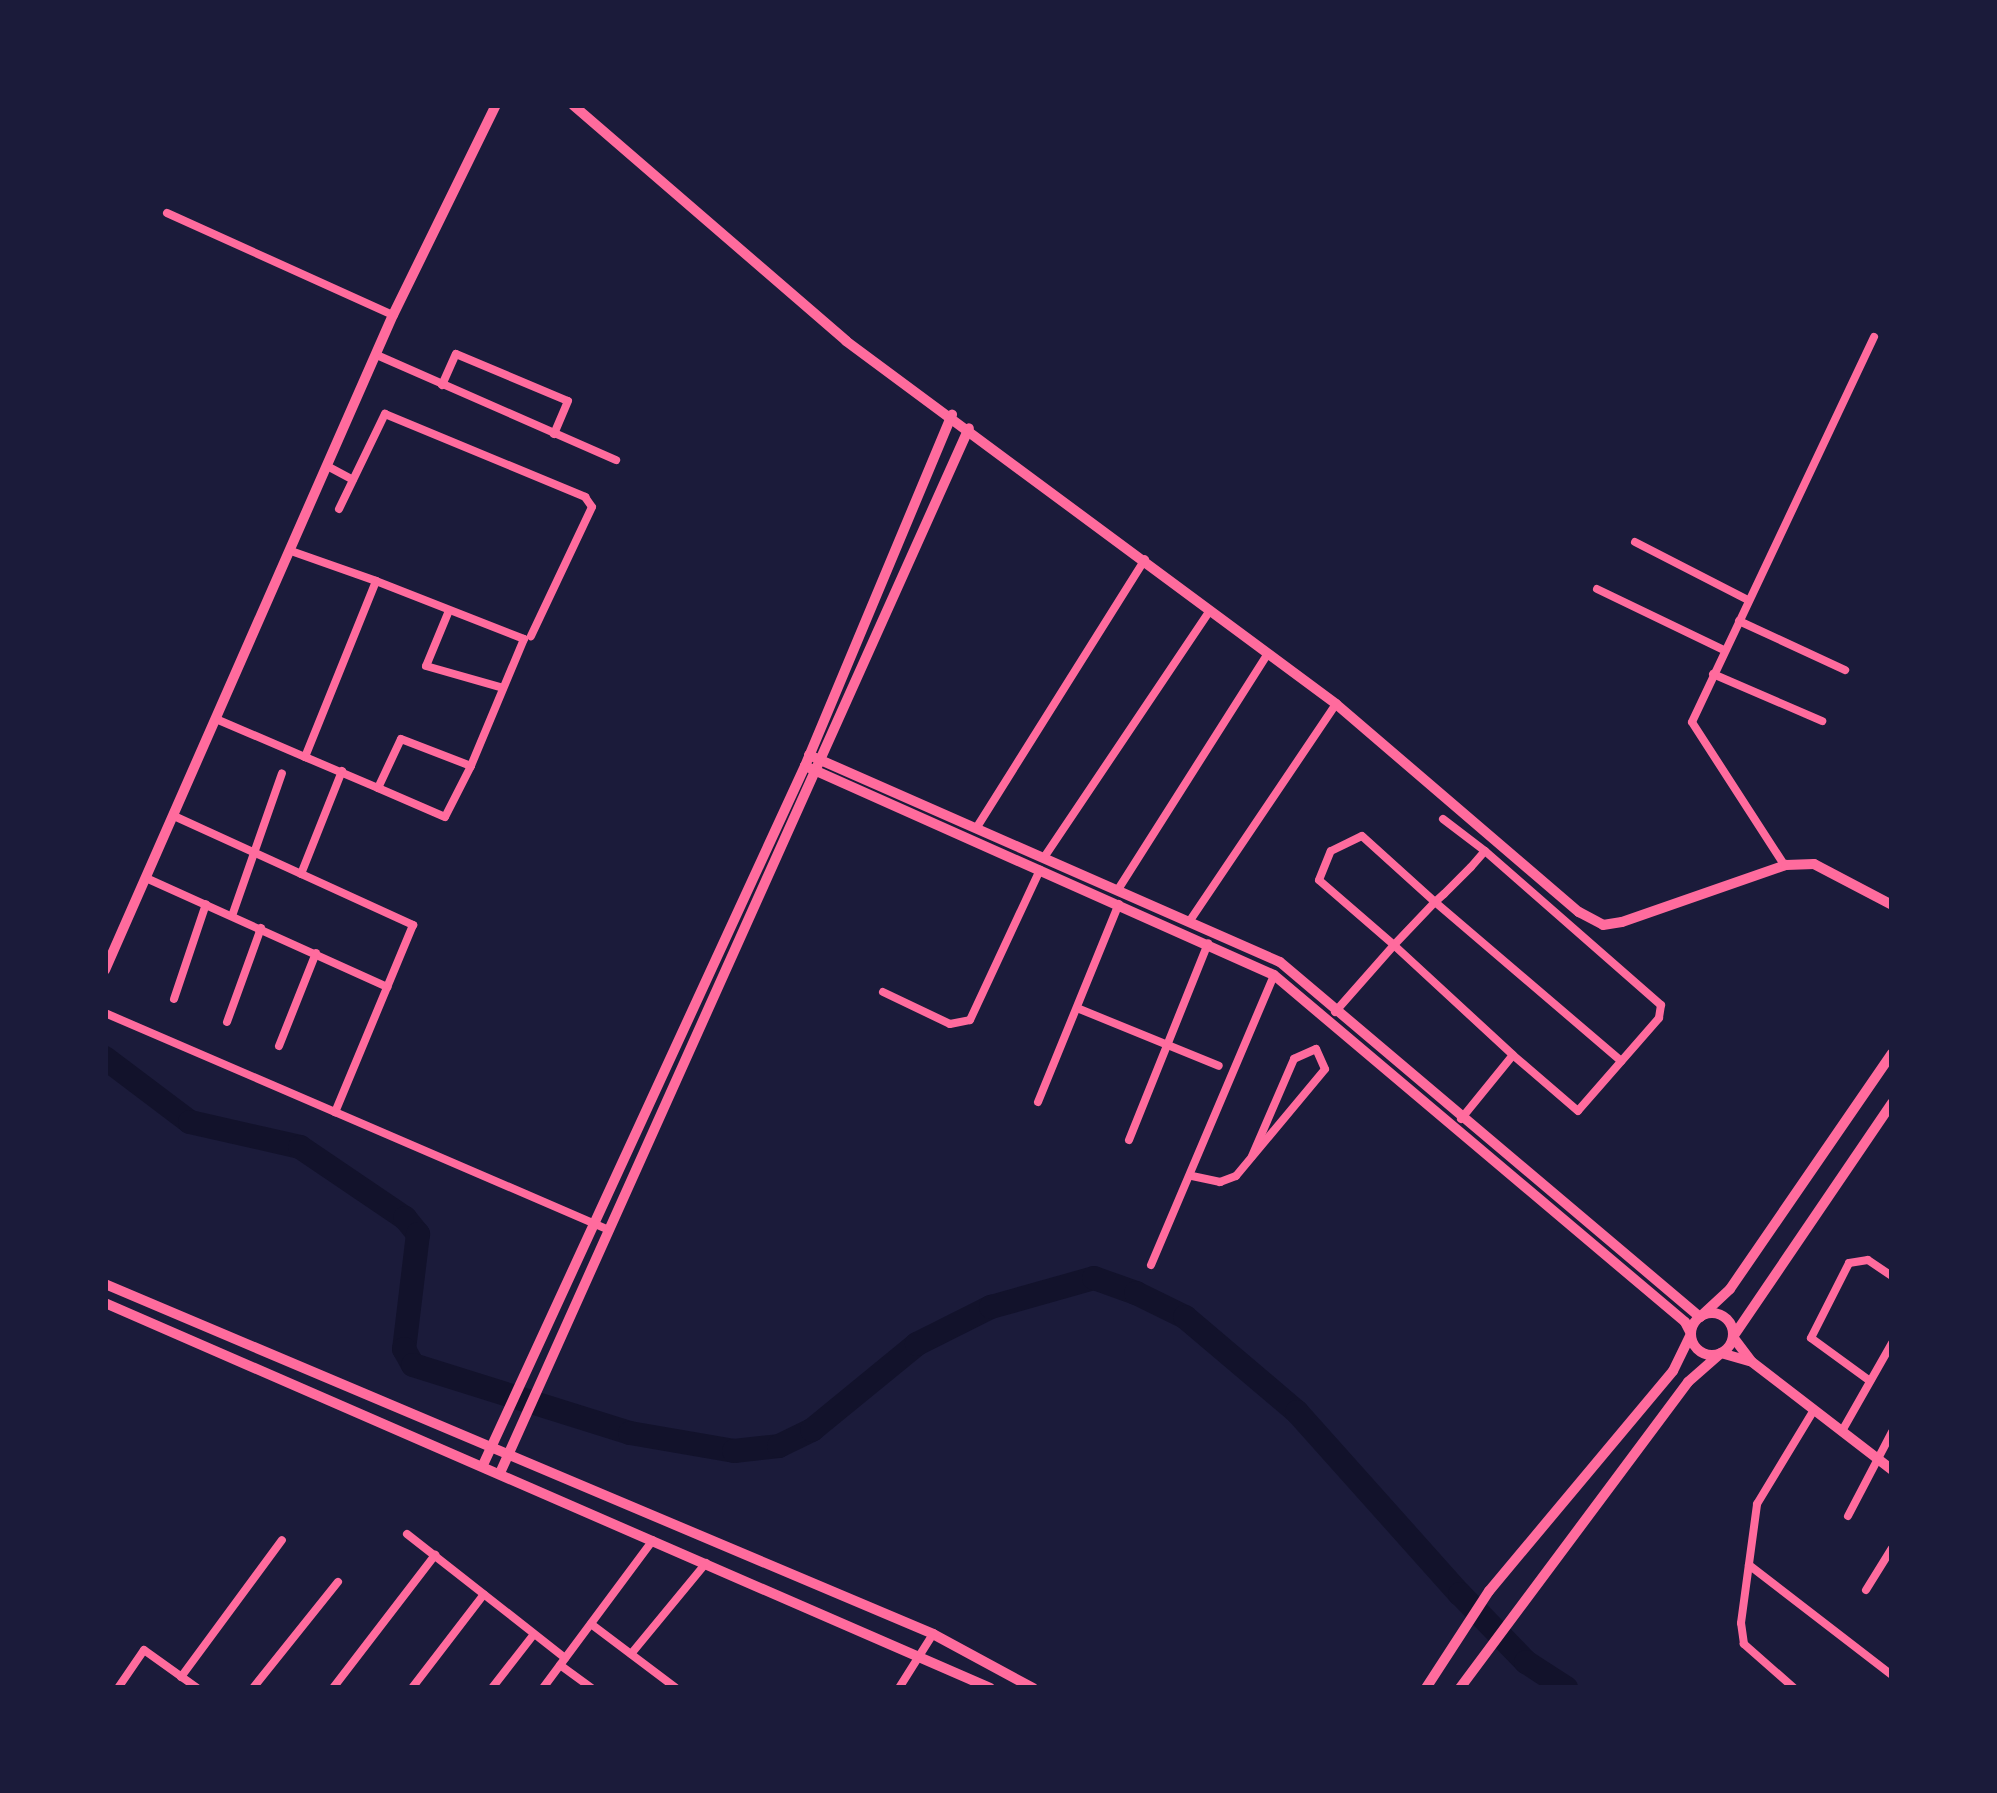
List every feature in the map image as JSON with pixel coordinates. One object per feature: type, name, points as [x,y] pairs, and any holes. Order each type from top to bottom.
[{"type":"street","points":[[105,970],[379,356],[393,315],[496,105]]},
{"type":"street","points":[[573,105],[846,341],[952,415],[1336,704],[1604,925],[1785,866],[1814,864],[1892,904]]},
{"type":"street","points":[[167,213],[393,315]]},
{"type":"street","points":[[1785,866],[1726,768],[1694,731],[1713,674],[1874,337]]},
{"type":"street","points":[[442,385],[456,354],[568,401],[554,434]]},
{"type":"street","points":[[379,356],[616,460]]},
{"type":"street","points":[[339,509],[380,418],[394,414],[590,501],[531,636]]},
{"type":"street","points":[[483,1466],[807,761],[952,415]]},
{"type":"street","points":[[500,1473],[822,767],[969,428]]},
{"type":"street","points":[[329,467],[353,480]]},
{"type":"street","points":[[1635,542],[1748,600]]},
{"type":"street","points":[[216,719],[445,817],[472,766],[524,639],[291,551]]},
{"type":"street","points":[[976,827],[1145,560]]},
{"type":"street","points":[[305,757],[376,581]]},
{"type":"street","points":[[1597,590],[1724,650]]},
{"type":"street","points":[[1045,856],[1211,609]]},
{"type":"street","points":[[448,613],[426,666],[503,688]]},
{"type":"street","points":[[1738,621],[1845,670]]},
{"type":"street","points":[[1119,888],[1268,653]]},
{"type":"street","points":[[1713,674],[1822,721]]},
{"type":"street","points":[[1192,919],[1336,704]]},
{"type":"street","points":[[378,788],[401,739],[472,766]]},
{"type":"street","points":[[807,761],[1045,856],[1270,956],[1341,1007],[1700,1317],[1725,1317],[1752,1362],[1892,1470]]},
{"type":"street","points":[[822,767],[1274,975],[1672,1307],[1701,1351],[1752,1362]]},
{"type":"street","points":[[301,874],[342,771]]},
{"type":"street","points":[[232,916],[282,772]]},
{"type":"street","points":[[174,817],[413,925],[335,1112]]},
{"type":"street","points":[[1443,819],[1661,1004],[1659,1018],[1578,1111],[1318,880],[1331,851],[1362,836],[1622,1060]]},
{"type":"street","points":[[1329,1018],[1485,851]]},
{"type":"street","points":[[883,992],[950,1024],[970,1020],[1040,870]]},
{"type":"street","points":[[146,878],[387,987]]},
{"type":"street","points":[[174,999],[206,904]]},
{"type":"street","points":[[1038,1102],[1119,904]]},
{"type":"street","points":[[226,1022],[261,928]]},
{"type":"street","points":[[1129,1140],[1208,944]]},
{"type":"street","points":[[279,1046],[316,953]]},
{"type":"street","points":[[1262,969],[1270,956]]},
{"type":"street","points":[[1151,1265],[1274,975]]},
{"type":"street","points":[[1077,1008],[1219,1066]]},
{"type":"street","points":[[105,1013],[609,1230]]},
{"type":"street","points":[[1192,1175],[1229,1182],[1252,1156],[1325,1069],[1316,1049],[1294,1059],[1252,1156]]},
{"type":"street","points":[[1426,1688],[1489,1591],[1620,1441],[1700,1317],[1730,1289],[1892,1053]]},
{"type":"street","points":[[1456,1128],[1513,1055]]},
{"type":"street","points":[[1460,1688],[1511,1610],[1595,1512],[1688,1382],[1721,1353],[1892,1103]]},
{"type":"street","points":[[1870,1382],[1811,1338],[1849,1263],[1868,1260],[1892,1276]]},
{"type":"street","points":[[105,1284],[933,1634],[1033,1688]]},
{"type":"street","points":[[105,1303],[921,1652],[990,1688]]},
{"type":"street","points":[[1842,1431],[1892,1343]]},
{"type":"street","points":[[1794,1688],[1740,1633],[1762,1489],[1814,1410]]},
{"type":"street","points":[[1847,1516],[1892,1432]]},
{"type":"street","points":[[407,1534],[535,1634],[592,1688]]},
{"type":"street","points":[[542,1688],[654,1539]]},
{"type":"street","points":[[181,1677],[282,1540]]},
{"type":"street","points":[[1866,1590],[1892,1547]]},
{"type":"street","points":[[333,1688],[436,1555]]},
{"type":"street","points":[[631,1654],[707,1562]]},
{"type":"street","points":[[1749,1564],[1892,1675]]},
{"type":"street","points":[[253,1688],[338,1582]]},
{"type":"street","points":[[412,1688],[484,1594]]},
{"type":"street","points":[[590,1624],[676,1688]]},
{"type":"street","points":[[492,1688],[535,1634]]},
{"type":"street","points":[[898,1688],[933,1634]]},
{"type":"street","points":[[118,1688],[144,1650],[197,1688]]},
{"type":"waterway","points":[[105,1058],[190,1122],[300,1147],[405,1218],[418,1234],[404,1349],[413,1365],[630,1433],[734,1451],[779,1446],[812,1430],[917,1344],[991,1307],[1094,1278],[1136,1293],[1185,1317],[1297,1412],[1526,1662],[1566,1688]]}]
